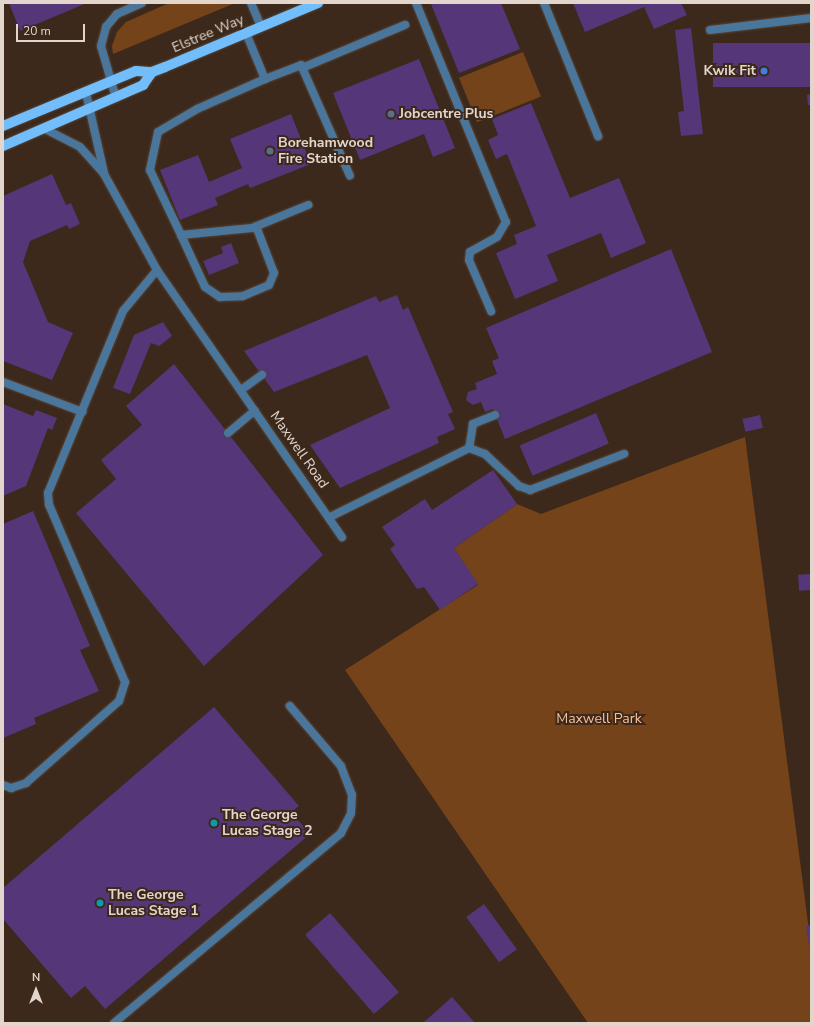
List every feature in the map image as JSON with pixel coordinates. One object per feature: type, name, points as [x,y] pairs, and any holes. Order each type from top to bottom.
[{"type":"main road","name":"Elstree Way","points":[[3,126],[86,93],[136,71],[152,72],[318,3]]},
{"type":"main road","name":"Elstree Way","points":[[3,146],[91,110],[143,85],[152,72]]},
{"type":"street","points":[[116,98],[101,46],[106,27],[117,14],[142,3]]},
{"type":"street","points":[[251,3],[261,26]]},
{"type":"street","points":[[416,3],[506,222],[497,237],[470,252],[469,260],[490,311]]},
{"type":"street","points":[[544,3],[598,136]]},
{"type":"street","points":[[710,30],[811,18]]},
{"type":"street","points":[[302,68],[405,25]]},
{"type":"street","points":[[246,33],[265,79]]},
{"type":"street","points":[[256,226],[274,273],[269,285],[243,296],[220,297],[205,287],[150,170],[158,132],[197,109],[301,65],[350,176]]},
{"type":"street","name":"Maxwell Road","points":[[86,93],[104,174]]},
{"type":"street","name":"Maxwell Road","points":[[45,129],[80,147],[104,174],[157,270],[330,517],[342,537]]},
{"type":"street","points":[[181,235],[256,226],[308,205]]},
{"type":"street","points":[[3,785],[11,788],[26,783],[119,702],[125,682],[49,505],[48,493],[83,412],[123,311],[157,270]]},
{"type":"street","points":[[241,390],[262,375]]},
{"type":"street","points":[[3,382],[83,412]]},
{"type":"street","points":[[228,433],[255,410]]},
{"type":"street","points":[[469,448],[473,424],[495,415]]},
{"type":"street","points":[[330,517],[469,448],[485,454],[519,486],[530,490],[624,454]]},
{"type":"street","points":[[114,1023],[341,833],[351,813],[352,795],[341,766],[290,706]]},
{"type":"green space","points":[[169,3],[235,3],[113,54],[112,46],[117,32],[126,22]]},
{"type":"green space","points":[[523,52],[541,97],[477,122],[459,78]]},
{"type":"green space","name":"Maxwell Park","points":[[745,437],[811,946],[811,1023],[588,1023],[345,670],[478,585],[454,548],[517,504],[541,514]]},
{"type":"building","points":[[9,3],[87,3],[20,31]]},
{"type":"building","points":[[501,3],[520,49],[459,73],[431,4]]},
{"type":"building","points":[[573,3],[681,3],[687,15],[654,29],[644,7],[585,32]]},
{"type":"building","points":[[691,28],[703,134],[681,136],[678,112],[684,111],[675,30]]},
{"type":"building","name":"Kwik Fit","points":[[713,43],[811,43],[811,87],[713,87]]},
{"type":"building","name":"Jobcentre Plus","points":[[419,59],[455,148],[433,157],[424,134],[360,160],[333,93]]},
{"type":"building","points":[[811,94],[811,105],[808,105],[807,95]]},
{"type":"building","points":[[531,103],[570,198],[619,178],[646,243],[611,258],[601,233],[547,255],[558,281],[515,299],[496,253],[517,244],[514,235],[536,226],[507,154],[496,159],[488,140],[498,135],[492,119]]},
{"type":"building","points":[[291,114],[311,164],[250,188],[248,184],[215,198],[218,205],[180,220],[160,170],[198,155],[209,182],[242,168],[230,139]]},
{"type":"building","points":[[52,174],[66,205],[71,203],[80,224],[69,229],[67,225],[30,241],[23,262],[48,322],[73,333],[52,380],[3,361],[3,196]]},
{"type":"building","points":[[231,243],[239,263],[209,275],[203,261],[223,253],[221,247]]},
{"type":"building","points":[[671,249],[712,352],[505,439],[493,409],[485,412],[481,402],[473,405],[466,400],[468,392],[477,389],[475,383],[497,374],[492,361],[499,358],[486,328]]},
{"type":"building","points":[[397,295],[403,310],[408,307],[453,412],[448,414],[455,429],[437,437],[439,443],[340,488],[310,445],[390,408],[367,355],[274,392],[244,351],[376,296],[379,302]]},
{"type":"building","points":[[163,322],[172,336],[159,346],[151,343],[130,394],[113,388],[134,335]]},
{"type":"building","points":[[174,364],[323,555],[204,666],[76,513],[116,479],[101,460],[142,425],[126,406]]},
{"type":"building","points":[[3,404],[33,416],[36,410],[57,418],[52,430],[48,428],[26,486],[3,496]]},
{"type":"building","points":[[596,413],[609,443],[532,476],[520,445]]},
{"type":"building","points":[[760,415],[763,428],[745,432],[742,419]]},
{"type":"building","points":[[493,470],[517,504],[454,548],[478,584],[440,610],[424,587],[417,589],[390,549],[395,545],[382,527],[425,499],[432,510]]},
{"type":"building","points":[[33,511],[90,646],[80,650],[99,691],[34,718],[36,724],[3,738],[3,524]]},
{"type":"building","points":[[810,574],[811,590],[799,591],[798,575]]},
{"type":"building","points":[[214,707],[299,806],[291,812],[310,834],[105,1009],[85,986],[71,998],[3,919],[3,888]]},
{"type":"building","points":[[484,904],[517,949],[499,962],[466,917]]},
{"type":"building","points":[[330,913],[399,992],[374,1014],[305,935]]},
{"type":"building","points":[[811,925],[811,952],[810,952],[806,926]]},
{"type":"building","points":[[452,997],[475,1023],[423,1023]]},
{"type":"place","name":"Kwik Fit","points":[[764,71]]},
{"type":"place","name":"Jobcentre Plus","points":[[391,114]]},
{"type":"place","name":"Borehamwood Fire Station","points":[[270,151]]},
{"type":"place","name":"The George Lucas Stage 2","points":[[214,823]]},
{"type":"place","name":"The George Lucas Stage 1","points":[[100,903]]}]
